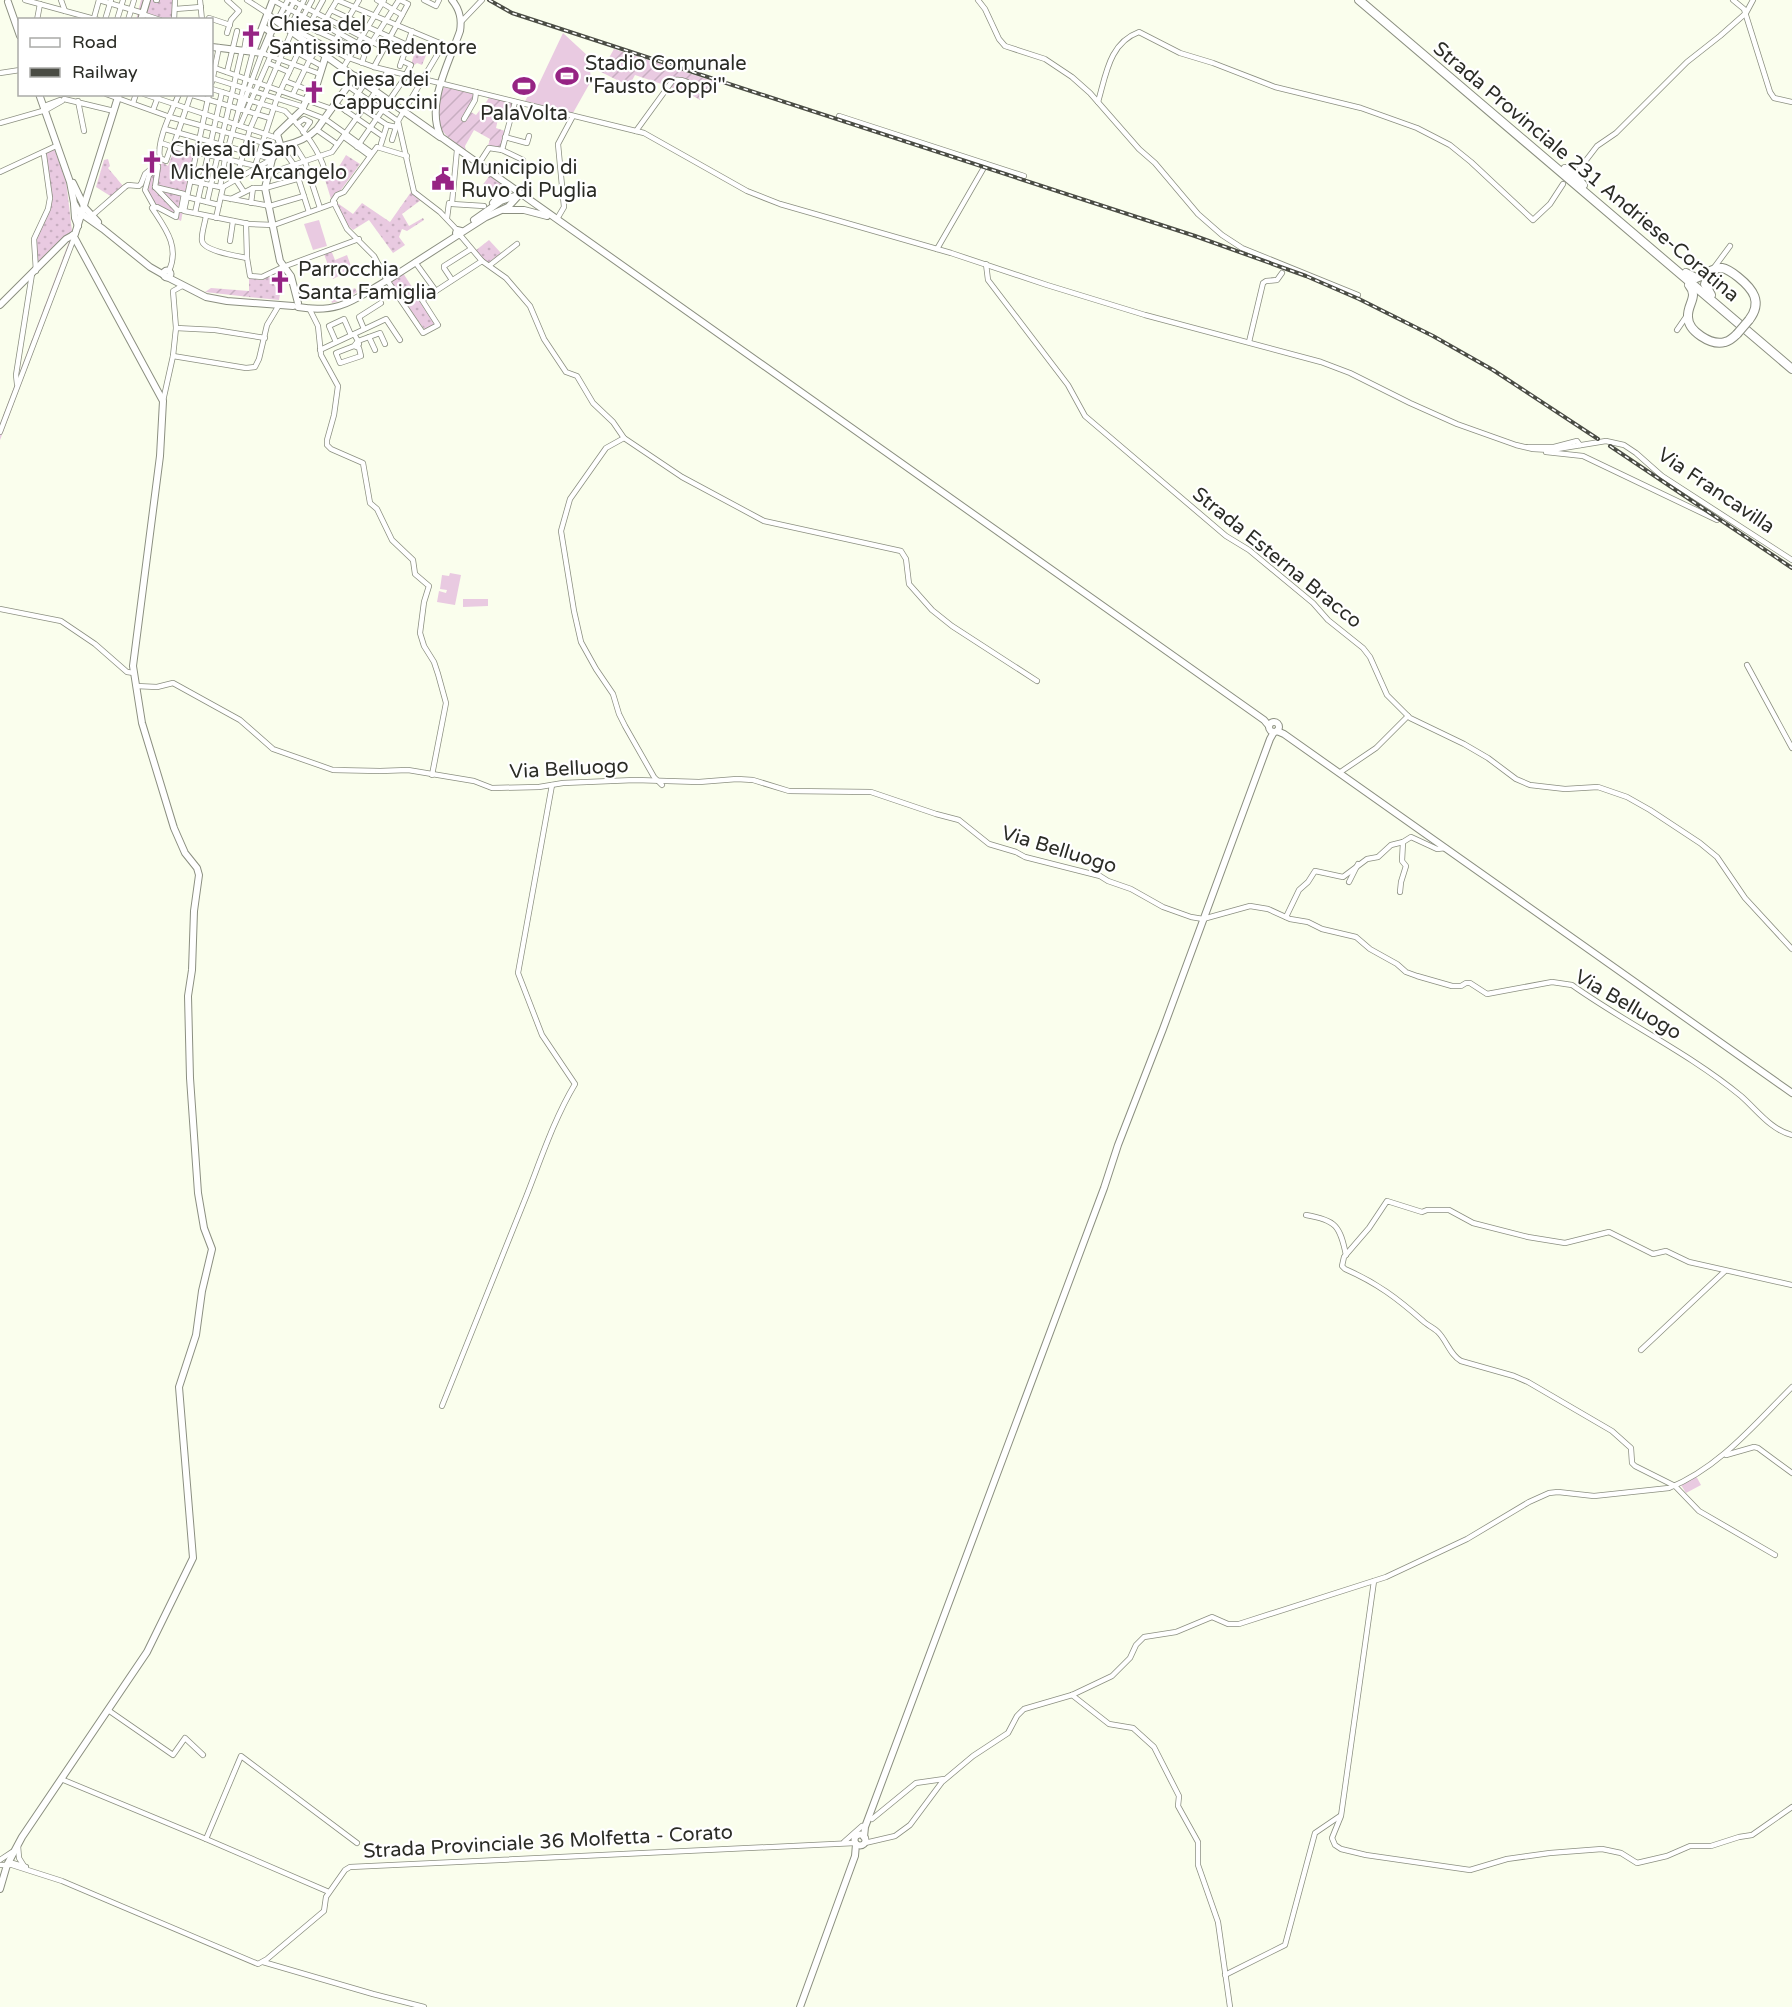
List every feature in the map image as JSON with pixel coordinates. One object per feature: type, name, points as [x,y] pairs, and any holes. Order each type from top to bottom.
[{"type":"highway","name":"Strada Provinciale 231 Andriese-Coratina","points":[[1359,0],[1599,199],[1791,366]]},
{"type":"highway","name":"Strada Provinciale 231 Andriese-Coratina","points":[[1364,0],[1732,318],[1791,366]]},
{"type":"highway","points":[[1548,158],[1570,173],[1577,172],[1578,180],[1599,199]]},
{"type":"highway","points":[[1548,158],[1548,163],[1562,175],[1563,184],[1573,184],[1604,208]]},
{"type":"highway","points":[[1680,269],[1696,278],[1705,275],[1718,265]]},
{"type":"highway","points":[[1711,295],[1706,284],[1718,265]]},
{"type":"highway","points":[[1687,320],[1706,338],[1718,343],[1728,341],[1749,320],[1756,304],[1753,291],[1744,282],[1718,265]]},
{"type":"highway","points":[[1687,279],[1694,297],[1687,320]]},
{"type":"highway","points":[[1687,320],[1697,302],[1707,302],[1732,318]]},
{"type":"main road","points":[[143,16],[147,0]]},
{"type":"main road","points":[[254,51],[273,0]]},
{"type":"main road","points":[[441,137],[436,123],[435,106],[461,22],[460,14],[452,0]]},
{"type":"main road","points":[[9,1],[18,23]]},
{"type":"main road","points":[[9,1],[18,30]]},
{"type":"main road","points":[[268,14],[478,165],[1792,1093]]},
{"type":"main road","points":[[215,47],[262,53],[270,34],[263,27]]},
{"type":"main road","points":[[296,304],[291,276],[280,261],[265,188],[272,159],[280,145],[277,134],[295,122],[313,87],[316,87],[326,55]]},
{"type":"main road","points":[[280,145],[293,143],[317,130],[355,76]]},
{"type":"main road","points":[[41,96],[76,191],[88,202]]},
{"type":"main road","points":[[75,232],[88,202],[118,96]]},
{"type":"main road","points":[[0,1882],[3,1863],[19,1843],[148,1650],[193,1558],[179,1390],[197,1333],[202,1291],[212,1250],[204,1226],[196,1176],[188,1031],[188,996],[199,875],[197,868],[185,853],[174,828],[142,723],[134,674],[134,650],[146,579],[160,456],[163,401],[75,232],[74,203],[70,182],[45,108]]},
{"type":"main road","points":[[429,129],[436,123]]},
{"type":"main road","points":[[168,275],[182,286],[206,297],[227,301],[296,304],[309,308],[340,307],[355,300],[459,232],[504,190],[506,184]]},
{"type":"main road","points":[[76,191],[88,202],[94,219]]},
{"type":"main road","points":[[74,203],[82,215],[94,219],[150,267],[204,294],[318,307],[337,306],[360,295],[459,232],[500,211],[520,194]]},
{"type":"main road","points":[[484,209],[520,194]]},
{"type":"main road","points":[[500,211],[516,209],[532,211],[559,221]]},
{"type":"main road","points":[[0,305],[66,239],[94,219]]},
{"type":"main road","points":[[800,2007],[855,1856],[863,1827],[1273,727]]},
{"type":"street","points":[[25,0],[83,17]]},
{"type":"street","points":[[61,0],[64,10]]},
{"type":"street","points":[[96,18],[99,0],[131,9],[143,16]]},
{"type":"street","points":[[118,18],[123,0]]},
{"type":"street","points":[[129,18],[134,0]]},
{"type":"street","points":[[174,18],[175,0]]},
{"type":"street","points":[[200,0],[202,18]]},
{"type":"street","points":[[227,0],[239,11],[228,29]]},
{"type":"street","points":[[254,6],[256,0]]},
{"type":"street","points":[[273,0],[311,21]]},
{"type":"street","points":[[322,66],[286,46],[270,34],[280,22],[292,0],[302,2],[308,9],[384,48]]},
{"type":"street","points":[[293,30],[304,17],[312,0]]},
{"type":"street","points":[[323,0],[307,29],[354,48],[380,55]]},
{"type":"street","points":[[314,40],[337,0],[454,49]]},
{"type":"street","points":[[326,55],[359,0]]},
{"type":"street","points":[[362,63],[366,51],[399,0],[408,4],[374,67]]},
{"type":"street","points":[[424,0],[436,6],[439,0]]},
{"type":"street","points":[[461,22],[482,0]]},
{"type":"street","points":[[978,0],[986,9],[999,39],[1005,46],[1045,59],[1072,77],[1155,163],[1198,214],[1231,241],[1242,248],[1358,295]]},
{"type":"street","points":[[1733,0],[1746,13],[1770,92],[1774,98],[1792,102]]},
{"type":"street","points":[[1577,172],[1597,146],[1616,133],[1687,62],[1746,13],[1753,0]]},
{"type":"street","points":[[248,1],[268,14]]},
{"type":"street","points":[[344,69],[381,1],[402,15]]},
{"type":"street","points":[[106,18],[111,2]]},
{"type":"street","points":[[244,192],[237,180],[250,129],[293,30],[302,2]]},
{"type":"street","points":[[37,18],[40,4]]},
{"type":"street","points":[[175,9],[201,7]]},
{"type":"street","points":[[331,10],[407,45]]},
{"type":"street","points":[[213,22],[239,32],[227,72]]},
{"type":"street","points":[[322,24],[357,43]]},
{"type":"street","points":[[293,30],[348,58],[374,67],[648,135],[699,166],[747,191],[780,204],[937,249],[1145,315],[1339,368],[1457,424],[1524,447],[1583,456],[1717,520]]},
{"type":"street","points":[[358,145],[411,65],[401,64],[412,32]]},
{"type":"street","points":[[1098,102],[1115,49],[1124,40],[1138,32],[1180,53],[1275,87],[1361,108],[1417,128],[1450,145],[1533,220],[1550,204],[1563,184]]},
{"type":"street","points":[[207,202],[246,39]]},
{"type":"street","points":[[257,166],[258,155],[277,98],[304,40]]},
{"type":"street","points":[[392,140],[398,121],[443,45]]},
{"type":"street","points":[[215,47],[213,68],[334,106],[346,111],[381,135]]},
{"type":"street","points":[[285,111],[316,49]]},
{"type":"street","points":[[249,79],[254,51]]},
{"type":"street","points":[[216,218],[228,147],[238,125],[249,79],[262,53],[320,74]]},
{"type":"street","points":[[241,110],[252,100],[271,55]]},
{"type":"street","points":[[268,63],[290,72]]},
{"type":"street","points":[[0,73],[18,70]]},
{"type":"street","points":[[160,144],[270,169],[273,172],[305,162],[331,152],[388,71]]},
{"type":"street","points":[[213,79],[303,108],[325,119],[371,154]]},
{"type":"street","points":[[636,131],[673,80],[680,79],[688,82],[701,92]]},
{"type":"street","points":[[285,81],[311,91]]},
{"type":"street","points":[[346,111],[365,83]]},
{"type":"street","points":[[348,86],[398,121],[414,192],[447,218],[482,261],[506,278],[530,306],[544,339],[566,372],[577,376],[593,403],[613,422],[624,438],[682,477],[764,521],[901,551],[906,559],[909,584],[932,610],[952,626],[1037,681]]},
{"type":"street","points":[[213,89],[285,111],[321,156],[328,170],[265,188],[253,188],[232,199]]},
{"type":"street","points":[[195,213],[222,92]]},
{"type":"street","points":[[464,119],[475,100],[476,92]]},
{"type":"street","points":[[118,96],[133,104],[170,117],[262,143],[280,145]]},
{"type":"street","points":[[133,104],[135,96]]},
{"type":"street","points":[[141,106],[145,96]]},
{"type":"street","points":[[155,188],[160,144],[170,117],[173,96]]},
{"type":"street","points":[[173,104],[178,96]]},
{"type":"street","points":[[94,219],[125,187],[139,186],[158,161],[166,161],[190,96]]},
{"type":"street","points":[[153,110],[158,97],[265,134],[280,145],[294,165],[309,212]]},
{"type":"street","points":[[155,188],[181,210],[209,97],[219,103],[270,118]]},
{"type":"street","points":[[0,123],[45,108],[63,98],[114,111]]},
{"type":"street","points":[[78,101],[84,131]]},
{"type":"street","points":[[502,150],[515,102]]},
{"type":"street","points":[[363,109],[387,125],[396,128]]},
{"type":"street","points":[[559,221],[564,207],[558,144],[573,116]]},
{"type":"street","points":[[839,116],[1024,176]]},
{"type":"street","points":[[295,122],[304,119],[310,122],[305,135]]},
{"type":"street","points":[[387,125],[379,146],[344,192],[337,195],[333,201],[347,229],[374,256],[423,333],[438,325],[423,300],[482,261]]},
{"type":"street","points":[[328,138],[336,127]]},
{"type":"street","points":[[165,129],[272,159]]},
{"type":"street","points":[[317,130],[337,144]]},
{"type":"street","points":[[505,137],[527,143],[530,136]]},
{"type":"street","points":[[97,139],[105,141]]},
{"type":"street","points":[[293,143],[305,162],[320,208]]},
{"type":"street","points":[[0,172],[56,146]]},
{"type":"street","points":[[379,146],[407,156]]},
{"type":"street","points":[[478,165],[487,149],[502,150],[522,160]]},
{"type":"street","points":[[440,212],[447,209],[451,203],[457,150]]},
{"type":"street","points":[[17,388],[16,375],[34,272],[34,239],[48,209],[50,198],[44,155]]},
{"type":"street","points":[[190,181],[223,187],[272,159]]},
{"type":"street","points":[[158,161],[149,175],[145,190],[155,208],[176,217],[176,207]]},
{"type":"street","points":[[937,249],[986,164]]},
{"type":"street","points":[[245,175],[253,188],[250,203]]},
{"type":"street","points":[[141,184],[147,200],[170,237],[172,258],[168,275],[173,291],[176,328],[173,356],[163,401]]},
{"type":"street","points":[[223,187],[232,199]]},
{"type":"street","points":[[155,188],[219,204]]},
{"type":"street","points":[[186,196],[184,211],[233,221],[274,225],[334,203]]},
{"type":"street","points":[[220,197],[270,206],[304,196]]},
{"type":"street","points":[[451,203],[484,209]]},
{"type":"street","points":[[447,209],[447,218]]},
{"type":"street","points":[[206,216],[202,239],[204,245],[210,249],[247,258]]},
{"type":"street","points":[[230,241],[233,221]]},
{"type":"street","points":[[246,223],[248,271],[253,277],[262,277],[355,239]]},
{"type":"street","points":[[0,432],[75,232]]},
{"type":"street","points":[[490,266],[517,244]]},
{"type":"street","points":[[1718,265],[1730,246]]},
{"type":"street","points":[[452,280],[444,266],[471,249]]},
{"type":"street","points":[[415,262],[436,291]]},
{"type":"street","name":"Strada Esterna Bracco","points":[[986,264],[988,280],[1068,385],[1085,416],[1217,529],[1249,550],[1313,603],[1328,620],[1363,648],[1370,657],[1387,695],[1408,716],[1464,744],[1516,779],[1530,784],[1564,789],[1598,787],[1627,797],[1650,810],[1717,857],[1745,898],[1792,949]]},
{"type":"street","points":[[1249,342],[1263,283],[1266,280],[1277,280],[1282,273]]},
{"type":"street","points":[[173,291],[182,286]]},
{"type":"street","points":[[364,329],[359,317],[381,303]]},
{"type":"street","points":[[173,356],[251,368],[258,364],[267,325],[279,305]]},
{"type":"street","points":[[309,308],[318,326],[320,350],[338,386],[327,445],[363,463],[370,503],[377,509],[392,540],[413,560],[415,574],[429,586],[424,602],[420,633],[436,668],[446,704],[432,776]]},
{"type":"street","points":[[320,350],[386,318],[400,340]]},
{"type":"street","points":[[336,342],[329,326],[344,319],[352,335],[357,346],[362,356],[340,363],[336,353],[357,346],[369,337],[380,333],[385,344]]},
{"type":"street","points":[[176,328],[215,330],[265,338]]},
{"type":"street","points":[[369,337],[375,350]]},
{"type":"street","points":[[0,423],[6,417]]},
{"type":"street","points":[[624,438],[606,448],[570,499],[561,531],[581,642],[613,694],[618,714],[660,783]]},
{"type":"street","points":[[1524,447],[1554,447],[1577,441],[1583,456]]},
{"type":"street","name":"Via Francavilla","points":[[1552,452],[1606,441],[1624,445],[1655,471],[1792,560]]},
{"type":"street","points":[[0,609],[61,621],[95,644],[127,672],[134,674]]},
{"type":"street","points":[[1747,665],[1792,748]]},
{"type":"street","name":"Via Belluogo","points":[[136,686],[157,687],[173,683],[240,720],[273,749],[333,770],[408,770],[432,776],[474,781],[492,788],[539,787],[575,782],[660,783],[736,779],[753,780],[789,791],[871,792],[959,820],[989,844],[1025,857],[1100,876],[1131,889],[1163,907],[1191,917],[1203,918],[1250,906],[1268,909],[1322,929],[1356,937],[1406,972],[1440,984],[1461,986],[1466,982],[1470,983],[1487,993],[1552,982],[1572,985],[1710,1072],[1742,1097],[1767,1121],[1781,1131],[1792,1135]]},
{"type":"street","points":[[1339,773],[1376,748],[1408,716]]},
{"type":"street","points":[[442,1406],[483,1306],[502,1252],[574,1084],[542,1035],[518,973],[552,785]]},
{"type":"street","points":[[1286,917],[1299,890],[1315,871],[1343,877],[1358,864],[1378,857],[1391,845],[1411,837],[1437,849],[1446,848]]},
{"type":"street","points":[[1400,892],[1406,866],[1402,861],[1403,842]]},
{"type":"street","points":[[1349,882],[1358,864]]},
{"type":"street","points":[[1775,1555],[1699,1511],[1675,1486],[1635,1466],[1632,1463],[1631,1449],[1612,1431],[1521,1379],[1455,1358],[1437,1331],[1375,1283],[1345,1269],[1342,1261],[1369,1228],[1387,1201],[1422,1212],[1449,1210],[1473,1223],[1528,1237],[1565,1243],[1606,1232],[1653,1254],[1666,1251],[1689,1262],[1792,1285]]},
{"type":"street","points":[[1306,1215],[1326,1219],[1335,1225],[1341,1234],[1346,1255]]},
{"type":"street","points":[[1641,1350],[1725,1271]]},
{"type":"street","points":[[860,1840],[895,1836],[910,1825],[947,1778],[973,1756],[1008,1733],[1017,1716],[1024,1709],[1072,1695],[1115,1674],[1130,1658],[1136,1645],[1144,1637],[1176,1632],[1212,1617],[1228,1624],[1239,1624],[1374,1581],[1467,1539],[1529,1502],[1549,1493],[1594,1496],[1675,1486],[1723,1455],[1792,1387]]},
{"type":"street","points":[[1723,1455],[1758,1448],[1792,1473]]},
{"type":"street","points":[[1374,1581],[1341,1816],[1332,1839],[1341,1849],[1366,1855],[1470,1870],[1520,1857],[1602,1849],[1621,1853],[1637,1863],[1667,1856],[1690,1846],[1718,1845],[1752,1835],[1792,1807]]},
{"type":"street","points":[[1072,1695],[1109,1724],[1133,1728],[1154,1747],[1179,1796],[1178,1806],[1198,1842],[1198,1864],[1218,1922],[1230,2007]]},
{"type":"street","points":[[108,1710],[173,1755],[185,1738],[203,1755]]},
{"type":"street","points":[[206,1839],[241,1756],[357,1843]]},
{"type":"street","points":[[872,1819],[916,1783],[947,1778]]},
{"type":"street","points":[[61,1779],[329,1892]]},
{"type":"street","points":[[934,1781],[937,1789]]},
{"type":"street","points":[[1225,1975],[1285,1946],[1315,1833],[1341,1816]]},
{"type":"street","points":[[844,1842],[863,1827]]},
{"type":"street","name":"Strada Provinciale 36 Molfetta - Corato","points":[[263,1962],[322,1913],[329,1892],[345,1870],[350,1867],[860,1840]]},
{"type":"street","points":[[19,1843],[19,1858],[22,1867]]},
{"type":"street","points":[[3,1863],[32,1870],[101,1897],[253,1963],[263,1962],[424,2007]]},
{"type":"street","points":[[0,1882],[9,1872],[22,1867]]},
{"type":"green space","points":[[141,0],[173,0],[172,18],[136,18]]},
{"type":"green space","name":"Stadio Comunale \"Fausto Coppi\"","points":[[563,33],[589,57],[591,81],[573,113],[525,101],[531,91],[536,90]]},
{"type":"green space","points":[[417,44],[429,48],[422,65],[417,63],[413,66],[411,65]]},
{"type":"green space","points":[[614,49],[716,82],[700,100],[688,93],[635,75],[629,86],[601,72]]},
{"type":"green space","points":[[444,87],[474,94],[466,121],[471,112],[476,115],[489,97],[513,103],[509,118],[500,116],[498,109],[493,109],[492,113],[496,113],[495,117],[498,119],[496,128],[505,131],[500,148],[488,146],[490,139],[474,130],[465,146],[466,152],[448,138],[439,125],[438,118]]},
{"type":"green space","points":[[54,148],[66,181],[72,231],[37,263],[35,238],[50,205],[44,153]]},
{"type":"green space","points":[[174,150],[194,154],[181,221],[157,209],[155,211],[144,187],[147,178],[161,161],[168,166]]},
{"type":"green space","points":[[346,155],[360,164],[341,190],[331,199],[323,173],[328,171],[331,180]]},
{"type":"green space","points":[[108,159],[110,166],[108,168],[123,186],[112,197],[96,187],[104,160]]},
{"type":"green space","points":[[490,175],[504,186],[497,195],[482,186]]},
{"type":"green space","points":[[411,192],[421,200],[402,214],[409,226],[423,218],[424,220],[407,231],[402,229],[399,237],[405,245],[393,253],[369,220],[353,230],[345,223],[336,202],[353,214],[362,203],[390,222]]},
{"type":"green space","points":[[319,220],[327,246],[313,250],[304,224]]},
{"type":"green space","points":[[70,239],[75,242],[0,440],[0,424]]},
{"type":"green space","points":[[489,240],[501,253],[488,263],[475,251]]},
{"type":"green space","points":[[331,250],[335,260],[347,255],[352,269],[333,279],[324,254]]},
{"type":"green space","points":[[403,273],[436,324],[425,330],[390,283]]},
{"type":"green space","points":[[269,276],[280,294],[279,300],[249,297],[249,278],[261,280]]},
{"type":"green space","points":[[211,288],[249,291],[249,297],[205,292]]},
{"type":"green space","points":[[355,288],[357,292],[347,299],[332,303],[330,297]]},
{"type":"green space","points":[[450,573],[461,575],[455,605],[437,602],[439,591],[446,593],[447,590],[440,589],[442,575],[449,576]]},
{"type":"green space","points":[[463,599],[488,599],[488,606],[463,607]]},
{"type":"green space","points":[[1696,1476],[1701,1485],[1686,1493],[1681,1485]]},
{"type":"railway","points":[[489,0],[512,13],[1195,236],[1306,276],[1359,299],[1433,336],[1493,370],[1598,439]]},
{"type":"railway","points":[[1610,446],[1792,568]]},
{"type":"place","name":"Chiesa del Santissimo Redentore","points":[[251,36]]},
{"type":"place","name":"Stadio Comunale \"Fausto Coppi\"","points":[[567,76]]},
{"type":"place","name":"PalaVolta","points":[[524,86]]},
{"type":"place","name":"Chiesa dei Cappuccini","points":[[314,92]]},
{"type":"place","name":"Chiesa di San Michele Arcangelo","points":[[152,162]]},
{"type":"place","name":"Municipio di Ruvo di Puglia","points":[[443,179]]},
{"type":"place","name":"Parrocchia Santa Famiglia","points":[[280,282]]}]
